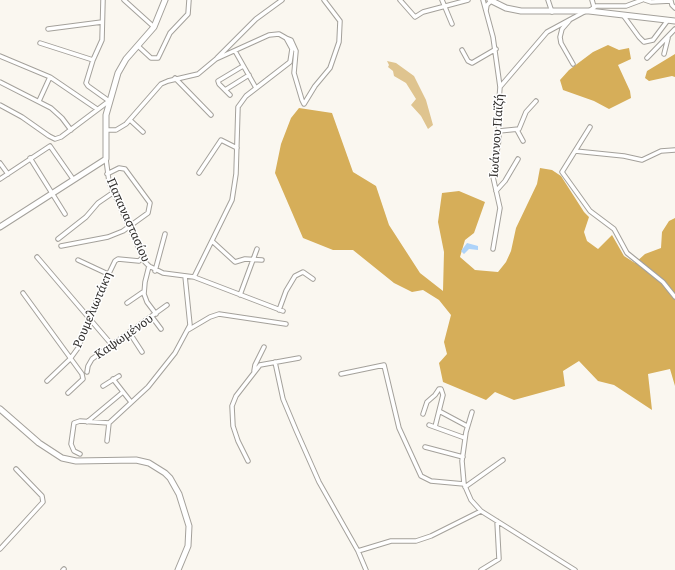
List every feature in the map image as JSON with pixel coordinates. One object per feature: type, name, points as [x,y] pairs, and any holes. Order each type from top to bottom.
[{"type":"main road","name":"Παπαναστασίου","points":[[106,159],[106,115],[120,68],[154,27],[166,0]]},
{"type":"main road","points":[[487,2],[514,10],[552,12],[587,11],[675,20]]},
{"type":"main road","points":[[0,227],[106,159]]},
{"type":"main road","points":[[0,409],[39,443],[62,458],[76,461],[136,460],[149,463],[165,473],[170,478],[179,494],[189,526],[188,546],[178,570]]},
{"type":"street","points":[[0,105],[22,117],[52,138],[61,137],[109,101],[87,84],[93,60],[102,40],[103,0]]},
{"type":"street","points":[[124,0],[154,27]]},
{"type":"street","points":[[138,46],[151,58],[158,58],[170,33],[188,14],[189,0]]},
{"type":"street","points":[[106,130],[121,128],[130,120],[161,84],[175,78],[198,74],[216,59],[256,19],[282,0]]},
{"type":"street","points":[[216,59],[269,34],[279,34],[291,40],[296,51],[294,73],[304,104],[315,86],[330,68],[339,42],[340,21],[324,0]]},
{"type":"street","points":[[400,0],[415,17],[423,12],[468,0]]},
{"type":"street","points":[[442,0],[452,24]]},
{"type":"street","points":[[548,0],[552,12]]},
{"type":"street","points":[[592,0],[594,7]]},
{"type":"street","points":[[500,87],[547,32],[594,7],[626,6],[641,0],[654,2],[671,1],[675,8]]},
{"type":"street","name":"Ιωάννου Παϊζή","points":[[487,2],[486,13],[496,49],[500,87],[498,114],[499,131],[493,173],[500,208],[493,248]]},
{"type":"street","points":[[622,14],[639,38],[644,42],[653,40],[668,20]]},
{"type":"street","points":[[573,64],[561,43],[560,37],[562,29],[575,17]]},
{"type":"street","points":[[48,29],[102,22]]},
{"type":"street","points":[[647,58],[675,28]]},
{"type":"street","points":[[664,54],[666,41],[669,35]]},
{"type":"street","points":[[194,277],[232,200],[237,148],[238,107],[246,96],[290,62],[292,49],[286,38]]},
{"type":"street","points":[[40,43],[93,60]]},
{"type":"street","points":[[462,50],[468,62],[472,63],[496,49]]},
{"type":"street","points":[[235,51],[256,88]]},
{"type":"street","points":[[0,56],[50,78],[97,109]]},
{"type":"street","points":[[230,95],[218,81],[244,66]]},
{"type":"street","points":[[225,90],[249,75]]},
{"type":"street","points":[[39,101],[50,78]]},
{"type":"street","points":[[175,78],[211,115]]},
{"type":"street","points":[[0,82],[39,101],[58,115],[71,130]]},
{"type":"street","points":[[517,130],[526,112],[536,101]]},
{"type":"street","points":[[130,120],[143,132]]},
{"type":"street","points":[[590,127],[563,170],[563,173],[590,211],[614,229],[627,253],[663,282],[675,297]]},
{"type":"street","points":[[499,131],[517,130]]},
{"type":"street","points":[[517,130],[523,142]]},
{"type":"street","points":[[199,173],[221,140],[237,148]]},
{"type":"street","points":[[0,179],[50,146],[73,179]]},
{"type":"street","points":[[575,151],[624,156],[642,160],[661,151],[675,150]]},
{"type":"street","points":[[30,158],[65,214]]},
{"type":"street","name":"Παπαναστασίου","points":[[106,159],[107,174],[114,192],[131,226],[143,257],[149,266],[155,271],[173,275],[194,277],[281,311],[286,292],[295,276],[303,272],[313,279]]},
{"type":"street","points":[[496,191],[505,181],[518,159]]},
{"type":"street","points":[[0,163],[8,174]]},
{"type":"street","points":[[61,246],[102,239],[131,226],[148,213],[150,203],[125,169],[120,168],[107,174]]},
{"type":"street","points":[[58,239],[86,217],[98,203],[114,192]]},
{"type":"street","points":[[155,271],[165,234]]},
{"type":"street","points":[[212,240],[235,262],[245,259],[262,260]]},
{"type":"street","points":[[240,295],[257,249]]},
{"type":"street","points":[[37,257],[112,344]]},
{"type":"street","name":"Ρουμελιωτάκη","points":[[47,381],[70,359],[78,348],[89,318],[115,261],[118,259],[139,261],[143,257]]},
{"type":"street","points":[[78,260],[108,274]]},
{"type":"street","points":[[149,266],[144,292],[147,302],[156,314]]},
{"type":"street","points":[[107,441],[109,423],[161,372],[188,330],[190,321],[185,276]]},
{"type":"street","points":[[127,303],[144,292]]},
{"type":"street","points":[[23,293],[83,376],[68,394]]},
{"type":"street","name":"Καψωμένου","points":[[87,372],[88,366],[92,359],[167,305]]},
{"type":"street","points":[[188,330],[220,314],[286,324]]},
{"type":"street","points":[[152,317],[160,329]]},
{"type":"street","points":[[129,332],[142,352]]},
{"type":"street","points":[[254,371],[255,365],[261,356],[264,347]]},
{"type":"street","points":[[248,461],[235,434],[232,406],[239,390],[260,365],[299,358]]},
{"type":"street","points":[[275,362],[283,399],[296,430],[319,482],[358,551],[366,570]]},
{"type":"street","points":[[341,374],[384,365],[399,428],[421,476],[432,481],[465,485],[503,460]]},
{"type":"street","points":[[103,386],[119,376]]},
{"type":"street","points":[[113,379],[131,402]]},
{"type":"street","points":[[424,414],[427,402],[435,395],[438,389],[441,389],[443,394],[435,427]]},
{"type":"street","points":[[87,422],[123,392]]},
{"type":"street","points":[[439,411],[467,426]]},
{"type":"street","points":[[472,412],[465,438],[462,473],[471,500],[481,511],[576,570]]},
{"type":"street","points":[[80,454],[74,451],[71,444],[73,425],[76,422],[109,423]]},
{"type":"street","points":[[429,425],[465,438]]},
{"type":"street","points":[[425,447],[463,457]]},
{"type":"street","points":[[0,549],[43,502],[42,496],[16,469]]},
{"type":"street","points":[[358,551],[391,541],[416,541],[431,536],[481,511]]},
{"type":"street","points":[[481,570],[499,559],[497,521]]},
{"type":"shaded area","points":[[608,45],[619,50],[629,48],[631,59],[618,65],[630,91],[631,98],[609,109],[594,101],[563,90],[560,80],[569,70],[593,52]]},
{"type":"shaded area","points":[[675,54],[675,77],[672,76],[649,81],[645,78],[647,71]]},
{"type":"shaded area","points":[[387,61],[396,63],[414,76],[426,100],[433,125],[428,129],[421,116],[411,105],[416,99],[406,83],[394,76],[393,71],[388,67],[389,65]]},
{"type":"shaded area","points":[[299,108],[332,113],[353,172],[376,186],[389,225],[420,273],[443,291],[444,252],[438,222],[442,193],[459,191],[485,202],[474,233],[465,240],[460,257],[475,270],[498,272],[506,262],[511,251],[516,228],[537,184],[540,168],[552,170],[561,176],[584,212],[589,217],[584,232],[587,241],[598,249],[612,235],[624,256],[635,263],[645,254],[661,248],[662,232],[669,221],[675,218],[675,386],[670,369],[648,374],[652,410],[614,385],[598,381],[579,361],[563,371],[565,386],[514,400],[495,392],[486,400],[443,382],[439,363],[447,354],[444,342],[451,315],[439,300],[423,290],[412,292],[394,283],[353,250],[333,250],[303,238],[275,173],[281,144],[291,118]]},
{"type":"water","points":[[467,243],[478,246],[478,250],[469,249],[464,254],[461,251]]}]
